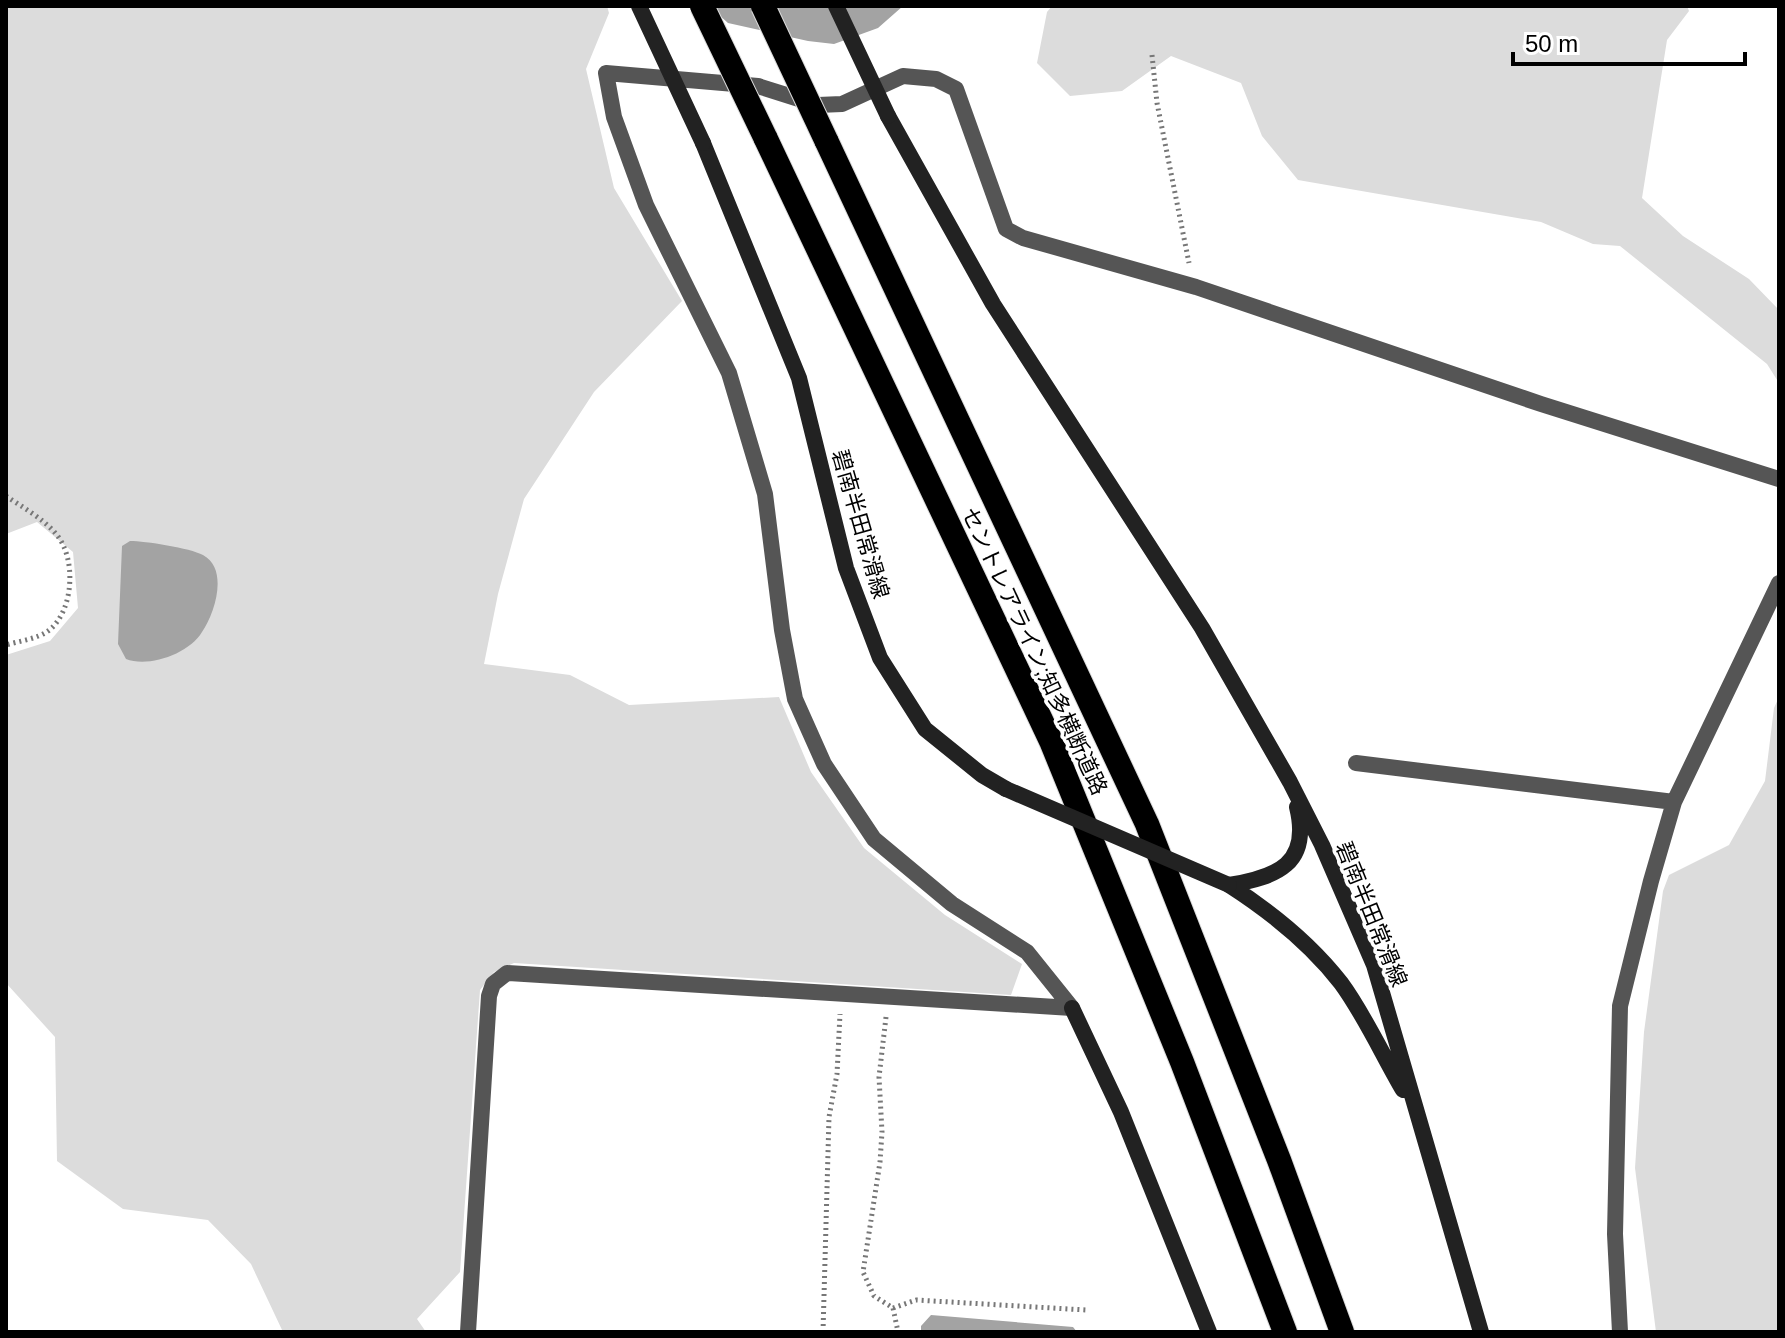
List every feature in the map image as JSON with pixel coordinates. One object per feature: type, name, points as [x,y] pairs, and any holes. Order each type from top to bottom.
[{"type":"highway","name":"セントレアライン;知多横断道路","points":[[702,6],[1051,741],[1182,1062],[1285,1332]]},
{"type":"highway","name":"セントレアライン;知多横断道路","points":[[763,6],[1147,824],[1279,1160],[1342,1332]]},
{"type":"main road","name":"碧南半田常滑線","points":[[639,6],[703,143],[799,378],[846,568],[880,658],[925,729],[982,775],[1006,789],[1229,885],[1261,905],[1294,932],[1341,983],[1416,1112]]},
{"type":"main road","name":"碧南半田常滑線","points":[[836,6],[888,116],[993,304],[1202,628],[1290,782],[1322,845],[1374,965],[1481,1332]]},
{"type":"main road","name":"碧南半田常滑線","points":[[1229,885],[1262,879],[1283,870],[1295,853],[1300,831],[1299,811],[1290,782]]},
{"type":"main road","points":[[1072,1008],[1121,1112],[1209,1332]]},
{"type":"street","points":[[1072,1008],[1027,952],[952,904],[874,839],[824,764],[795,699],[782,630],[765,494],[729,373],[646,205],[614,117],[606,73],[758,86],[818,105],[842,104],[903,76],[936,79],[956,89],[1006,229],[1023,238],[1192,286],[1541,404],[1779,479]]},
{"type":"street","points":[[1620,1332],[1615,1234],[1620,1006],[1674,802],[1779,583]]},
{"type":"street","points":[[1356,763],[1674,802]]},
{"type":"street","points":[[468,1332],[489,996],[497,980],[507,973],[1072,1008]]},
{"type":"path","points":[[1152,55],[1157,103],[1192,286]]},
{"type":"path","points":[[6,496],[56,533],[68,555],[68,595],[60,619],[46,633],[6,645]]},
{"type":"path","points":[[823,1332],[829,1117],[837,1074],[841,993]]},
{"type":"path","points":[[888,997],[879,1077],[880,1162],[863,1272],[874,1296],[893,1308],[898,1332]]},
{"type":"path","points":[[893,1308],[916,1300],[1086,1310]]},
{"type":"shaded area","points":[[6,6],[607,6],[609,13],[586,69],[614,188],[682,301],[594,392],[524,499],[498,594],[484,664],[570,675],[629,705],[779,697],[811,772],[864,848],[945,915],[1022,964],[1011,995],[514,963],[494,972],[480,990],[460,1272],[417,1319],[426,1332],[283,1332],[251,1264],[208,1220],[123,1209],[57,1161],[55,1037],[6,983],[6,655],[50,641],[78,608],[73,552],[37,522],[6,534]]},
{"type":"shaded area","points":[[709,6],[903,6],[878,28],[834,44],[728,23]]},
{"type":"shaded area","points":[[1052,6],[1687,6],[1689,11],[1667,40],[1642,198],[1683,236],[1749,279],[1779,310],[1779,383],[1767,364],[1620,246],[1593,244],[1541,222],[1298,180],[1262,136],[1241,83],[1171,56],[1122,91],[1070,96],[1037,63],[1047,12]]},
{"type":"shaded area","points":[[130,541],[197,552],[211,562],[218,581],[211,614],[196,640],[178,653],[145,662],[126,659],[118,644],[122,546]]},
{"type":"shaded area","points":[[1779,697],[1779,1332],[1656,1332],[1635,1168],[1644,1032],[1663,891],[1669,875],[1729,845],[1765,781],[1774,708]]},
{"type":"shaded area","points":[[931,1315],[1073,1327],[1077,1332],[921,1332],[921,1326]]}]
